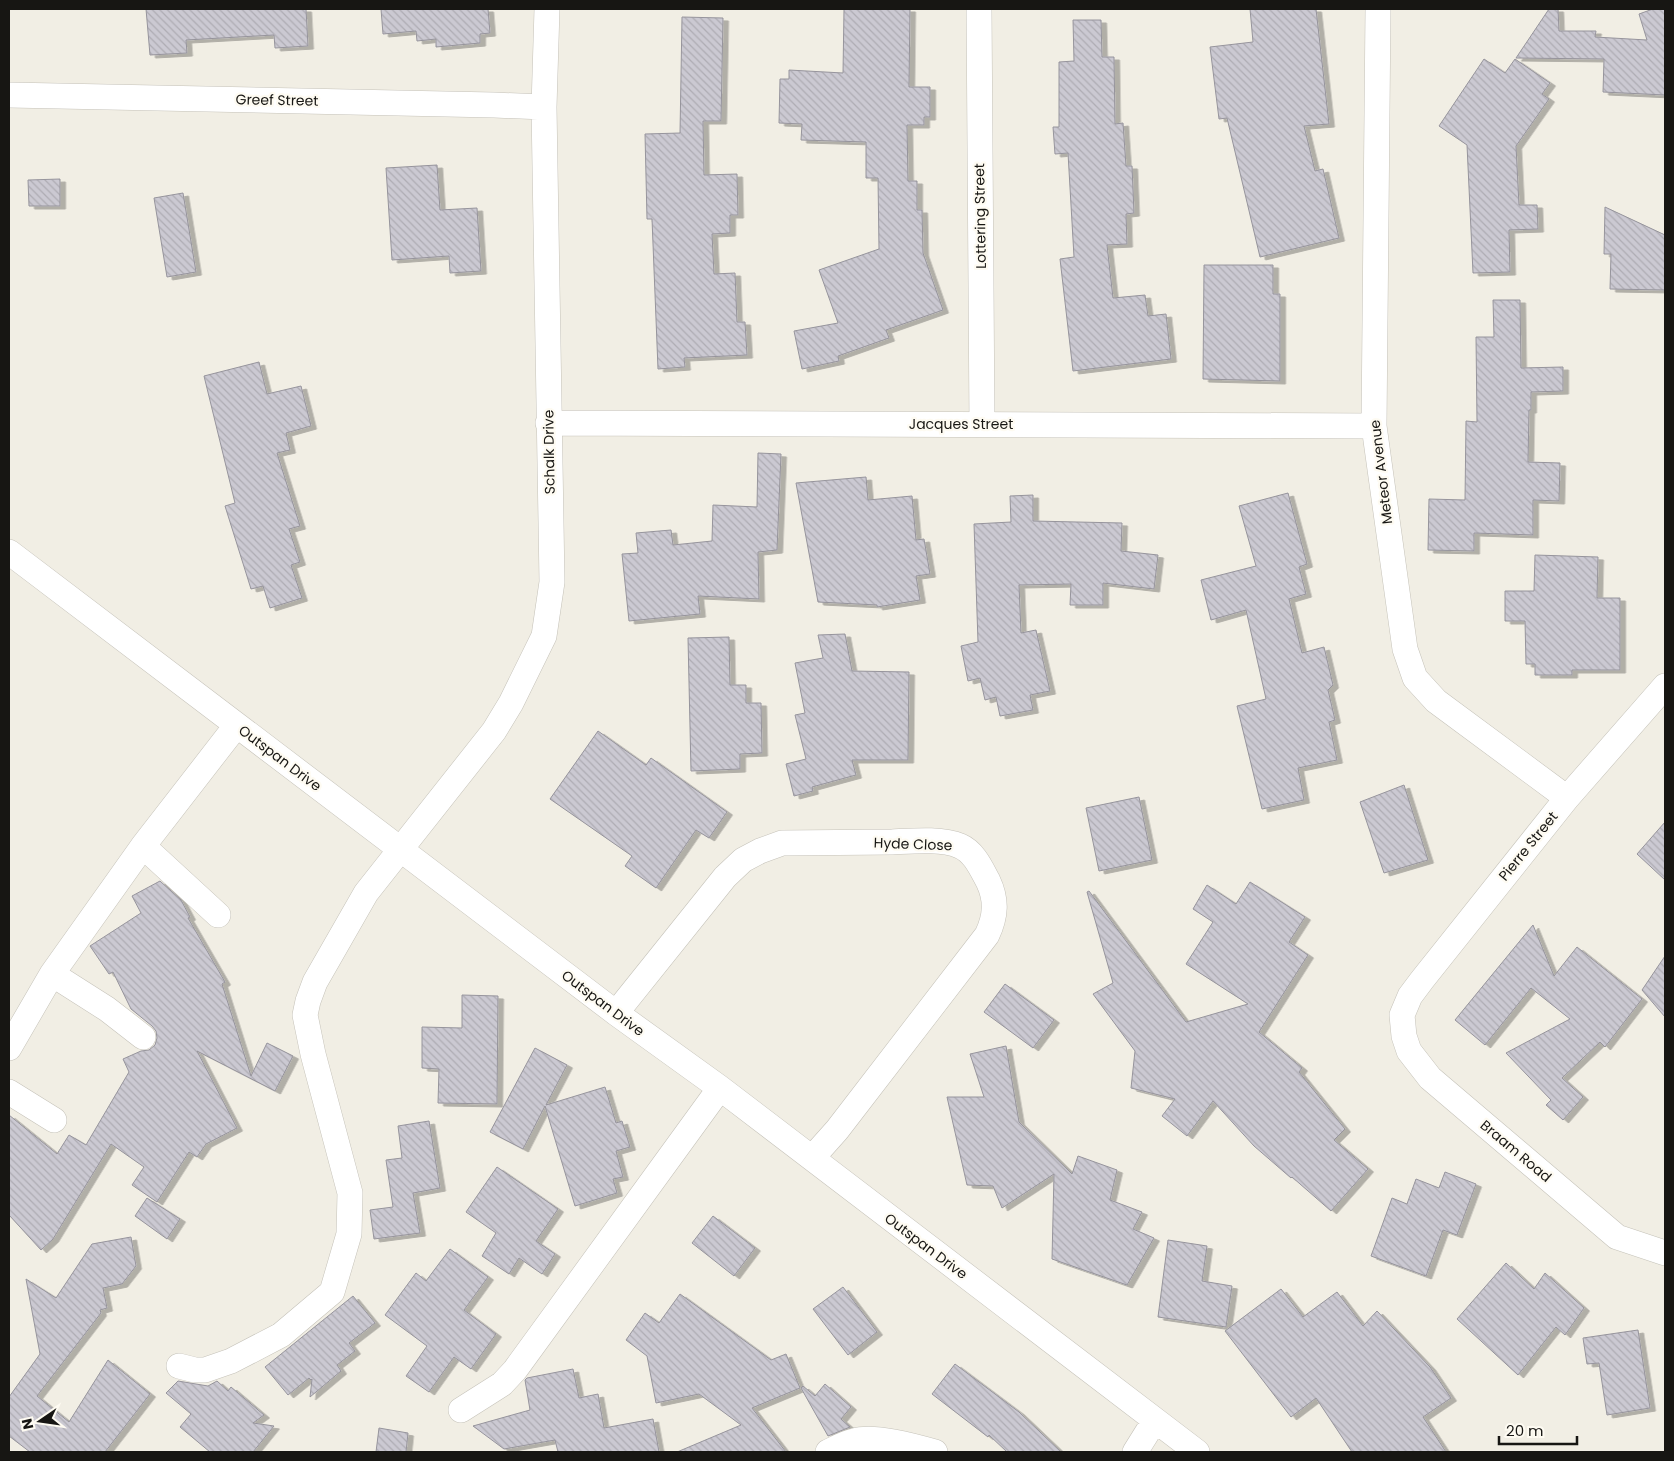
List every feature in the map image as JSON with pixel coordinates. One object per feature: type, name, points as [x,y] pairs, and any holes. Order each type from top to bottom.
[{"type":"street","name":"Schalk Drive","points":[[179,1366],[195,1370],[206,1370],[281,1336],[332,1292],[349,1234],[350,1193],[313,1054],[305,1015],[314,982],[366,893],[494,730],[522,682],[544,636],[552,582],[544,107],[547,9]]},
{"type":"street","name":"Lottering Street","points":[[979,9],[982,424]]},
{"type":"street","name":"Meteor Avenue","points":[[1378,9],[1374,426],[1405,650],[1415,678],[1436,701],[1567,798]]},
{"type":"street","name":"Greef Street","points":[[9,95],[544,107]]},
{"type":"street","name":"Jacques Street","points":[[548,423],[1374,426]]},
{"type":"street","name":"Outspan Drive","points":[[9,552],[616,1013],[720,1088],[1198,1452]]},
{"type":"street","name":"Pierre Street","points":[[1402,1015],[1410,996],[1422,980],[1567,798],[1665,686]]},
{"type":"street","points":[[9,1048],[52,974],[143,846],[236,726]]},
{"type":"street","name":"Hyde Close","points":[[616,1013],[725,877],[742,860],[760,851],[782,844],[918,841],[951,843],[962,847],[972,855],[992,889],[995,910],[994,921],[987,935],[843,1122],[812,1158]]},
{"type":"street","points":[[143,846],[218,915]]},
{"type":"street","points":[[52,974],[107,1009],[143,1037]]},
{"type":"street","name":"Braam Road","points":[[1402,1015],[1404,1036],[1409,1051],[1430,1078],[1617,1237],[1665,1253]]},
{"type":"street","points":[[461,1410],[502,1384],[516,1370],[720,1088]]},
{"type":"street","points":[[9,1092],[54,1120]]},
{"type":"street","points":[[1135,1452],[1155,1420]]},
{"type":"street","points":[[828,1452],[854,1440],[866,1439],[910,1445],[935,1452]]},
{"type":"building","points":[[146,9],[306,9],[308,46],[275,48],[274,35],[186,40],[187,53],[150,55]]},
{"type":"building","points":[[381,9],[488,9],[490,33],[480,34],[480,43],[436,47],[436,39],[417,41],[416,31],[383,34]]},
{"type":"building","points":[[844,9],[910,9],[909,87],[930,87],[930,117],[924,117],[924,125],[907,125],[908,181],[917,181],[917,210],[922,210],[923,253],[943,310],[886,330],[889,338],[838,356],[839,361],[802,369],[794,331],[838,323],[819,270],[879,249],[878,178],[866,178],[866,142],[801,140],[802,124],[779,123],[780,79],[789,79],[789,70],[843,73]]},
{"type":"building","points":[[1250,9],[1316,9],[1329,124],[1304,126],[1315,171],[1323,169],[1339,238],[1260,257],[1227,118],[1219,119],[1210,47],[1253,42]]},
{"type":"building","points":[[1549,9],[1558,9],[1559,31],[1596,31],[1595,37],[1647,40],[1639,14],[1653,9],[1665,9],[1665,95],[1603,92],[1604,59],[1516,58]]},
{"type":"building","points":[[682,17],[723,18],[721,121],[703,121],[704,175],[737,174],[738,215],[730,215],[730,233],[712,234],[714,274],[735,273],[737,322],[745,322],[747,355],[684,358],[685,367],[658,369],[652,219],[647,219],[645,134],[680,133]]},
{"type":"building","points":[[1073,20],[1101,20],[1102,57],[1114,57],[1115,124],[1123,123],[1126,166],[1132,166],[1134,213],[1126,214],[1127,244],[1107,245],[1113,298],[1145,295],[1148,316],[1166,314],[1171,359],[1073,371],[1060,259],[1074,257],[1068,153],[1055,154],[1053,127],[1059,127],[1059,62],[1074,61]]},
{"type":"building","points":[[1484,59],[1505,73],[1515,59],[1550,83],[1542,94],[1549,99],[1516,146],[1519,205],[1537,205],[1538,229],[1509,230],[1510,272],[1473,273],[1467,145],[1439,126]]},
{"type":"building","points":[[437,165],[440,210],[477,208],[481,271],[450,273],[449,256],[392,260],[386,168]]},
{"type":"building","points":[[60,179],[60,206],[29,206],[28,180]]},
{"type":"building","points":[[183,193],[196,272],[167,277],[154,198]]},
{"type":"building","points":[[1605,207],[1665,235],[1665,290],[1610,289],[1611,254],[1604,254]]},
{"type":"building","points":[[1204,265],[1273,265],[1273,294],[1280,294],[1280,381],[1203,379]]},
{"type":"building","points":[[1493,300],[1520,300],[1521,368],[1563,367],[1563,391],[1531,392],[1531,410],[1529,410],[1528,462],[1560,463],[1559,501],[1533,500],[1533,535],[1474,533],[1474,551],[1428,550],[1429,499],[1465,500],[1466,421],[1477,422],[1476,337],[1494,337]]},
{"type":"building","points":[[259,362],[267,394],[301,386],[311,426],[286,433],[290,450],[277,453],[300,526],[289,529],[300,562],[291,565],[302,598],[270,608],[263,586],[251,589],[225,506],[235,503],[204,376]]},
{"type":"building","points":[[758,453],[781,454],[777,550],[758,552],[759,599],[698,596],[700,614],[629,621],[622,554],[638,553],[636,533],[671,530],[673,545],[712,541],[713,505],[757,507]]},
{"type":"building","points":[[866,477],[868,500],[912,496],[916,540],[924,539],[930,574],[916,576],[920,600],[877,607],[877,605],[818,602],[796,483]]},
{"type":"building","points":[[1288,493],[1307,564],[1299,567],[1306,594],[1289,599],[1302,653],[1324,647],[1333,685],[1328,690],[1335,720],[1329,722],[1337,760],[1298,768],[1304,800],[1262,809],[1237,706],[1266,699],[1246,610],[1211,620],[1201,580],[1256,566],[1239,506]]},
{"type":"building","points":[[1033,495],[1033,521],[1122,523],[1121,551],[1158,555],[1154,589],[1103,583],[1103,605],[1070,605],[1071,584],[1019,585],[1021,633],[1036,630],[1050,691],[1030,695],[1033,710],[1000,716],[996,697],[985,700],[980,678],[968,681],[961,646],[978,642],[974,524],[1011,522],[1010,496]]},
{"type":"building","points":[[1535,555],[1598,557],[1597,598],[1620,598],[1620,670],[1572,670],[1572,675],[1535,675],[1535,664],[1526,664],[1525,621],[1505,621],[1505,591],[1534,591]]},
{"type":"building","points":[[845,634],[852,671],[909,672],[908,760],[852,760],[856,775],[812,787],[813,791],[794,796],[786,764],[806,759],[795,715],[805,713],[795,663],[823,658],[818,635]]},
{"type":"building","points":[[729,637],[730,685],[746,685],[746,703],[761,703],[762,753],[740,754],[740,769],[691,771],[688,638]]},
{"type":"building","points":[[598,731],[646,765],[651,758],[727,812],[709,838],[696,830],[656,888],[625,866],[632,856],[550,799]]},
{"type":"building","points":[[1404,785],[1428,860],[1384,873],[1360,802]]},
{"type":"building","points":[[1139,797],[1152,860],[1099,871],[1086,808]]},
{"type":"building","points":[[1665,822],[1665,880],[1637,854]]},
{"type":"building","points":[[160,881],[181,900],[190,917],[188,918],[225,982],[222,984],[251,1076],[267,1043],[293,1056],[275,1091],[197,1051],[237,1128],[206,1144],[197,1157],[189,1152],[157,1202],[132,1185],[144,1167],[111,1144],[53,1239],[41,1250],[9,1215],[9,1115],[57,1154],[69,1135],[86,1145],[129,1072],[123,1059],[141,1051],[149,1050],[155,1045],[156,1031],[131,1009],[113,972],[109,974],[90,946],[141,913],[132,896]]},
{"type":"building","points":[[1250,882],[1305,917],[1289,942],[1308,955],[1259,1032],[1302,1068],[1299,1072],[1345,1129],[1334,1140],[1368,1169],[1331,1211],[1254,1146],[1213,1101],[1187,1136],[1162,1116],[1175,1099],[1131,1088],[1135,1051],[1093,994],[1113,983],[1087,892],[1089,891],[1186,1022],[1248,1004],[1186,964],[1213,922],[1193,909],[1207,885],[1236,904]]},
{"type":"building","points":[[1533,925],[1554,976],[1577,947],[1642,999],[1605,1047],[1600,1042],[1562,1078],[1583,1097],[1563,1120],[1546,1105],[1551,1100],[1506,1053],[1570,1019],[1531,988],[1485,1045],[1455,1020]]},
{"type":"building","points":[[1665,956],[1665,1017],[1642,990]]},
{"type":"building","points":[[1005,984],[1054,1020],[1033,1048],[984,1012]]},
{"type":"building","points":[[462,995],[498,996],[497,1104],[438,1103],[439,1069],[422,1068],[422,1027],[462,1028]]},
{"type":"building","points":[[1006,1046],[1019,1122],[1072,1174],[1078,1156],[1117,1170],[1110,1200],[1142,1212],[1133,1229],[1154,1238],[1127,1285],[1052,1259],[1054,1174],[1002,1208],[993,1186],[967,1185],[947,1097],[984,1097],[970,1054]]},
{"type":"building","points":[[535,1048],[567,1065],[546,1105],[605,1087],[616,1123],[622,1121],[630,1147],[616,1151],[623,1177],[613,1179],[617,1193],[575,1206],[545,1106],[523,1149],[490,1132]]},
{"type":"building","points":[[429,1121],[440,1188],[413,1193],[420,1233],[374,1239],[370,1210],[393,1207],[386,1160],[402,1158],[398,1126]]},
{"type":"building","points":[[497,1167],[558,1209],[536,1241],[555,1254],[542,1274],[519,1258],[509,1274],[482,1256],[496,1233],[466,1212]]},
{"type":"building","points":[[1445,1172],[1476,1184],[1457,1235],[1443,1230],[1426,1276],[1371,1256],[1392,1198],[1407,1204],[1416,1179],[1439,1188]]},
{"type":"building","points":[[147,1198],[180,1219],[167,1239],[135,1216]]},
{"type":"building","points":[[713,1216],[755,1248],[734,1276],[692,1243]]},
{"type":"building","points":[[131,1237],[136,1266],[122,1284],[103,1288],[107,1308],[100,1310],[101,1313],[37,1396],[69,1422],[108,1360],[150,1394],[105,1452],[30,1452],[9,1436],[9,1397],[40,1354],[26,1279],[56,1298],[92,1244]]},
{"type":"building","points":[[1168,1240],[1207,1246],[1202,1281],[1232,1286],[1226,1327],[1158,1317]]},
{"type":"building","points":[[450,1249],[488,1277],[464,1310],[496,1334],[471,1369],[454,1357],[429,1392],[406,1376],[427,1346],[385,1315],[416,1273],[426,1281]]},
{"type":"building","points":[[1506,1263],[1534,1289],[1545,1273],[1584,1308],[1565,1335],[1556,1327],[1518,1375],[1457,1319]]},
{"type":"building","points":[[843,1287],[877,1332],[848,1355],[813,1309]]},
{"type":"building","points":[[1281,1289],[1303,1317],[1337,1292],[1363,1326],[1377,1311],[1430,1367],[1451,1398],[1423,1417],[1446,1452],[1352,1452],[1316,1398],[1291,1417],[1225,1331]]},
{"type":"building","points":[[680,1294],[771,1360],[786,1354],[800,1388],[752,1408],[786,1452],[677,1452],[741,1425],[699,1394],[656,1403],[647,1356],[626,1340],[645,1313],[659,1323]]},
{"type":"building","points":[[353,1296],[375,1323],[349,1343],[355,1351],[337,1365],[341,1371],[310,1397],[312,1379],[309,1378],[288,1395],[265,1367]]},
{"type":"building","points":[[1638,1330],[1650,1408],[1607,1415],[1599,1363],[1587,1364],[1583,1338]]},
{"type":"building","points":[[955,1364],[1019,1412],[1061,1452],[1007,1452],[989,1435],[988,1437],[932,1394]]},
{"type":"building","points":[[573,1369],[579,1398],[598,1394],[604,1428],[653,1419],[659,1452],[558,1452],[555,1440],[504,1449],[473,1426],[530,1410],[525,1380],[527,1378]]},
{"type":"building","points":[[178,1381],[208,1386],[217,1381],[228,1391],[231,1387],[264,1415],[253,1423],[274,1426],[253,1452],[210,1452],[180,1427],[191,1414],[166,1393]]},
{"type":"building","points":[[825,1384],[851,1407],[841,1419],[850,1427],[828,1436],[801,1388],[803,1386],[815,1396]]},
{"type":"building","points":[[379,1428],[408,1433],[406,1452],[376,1452]]}]
